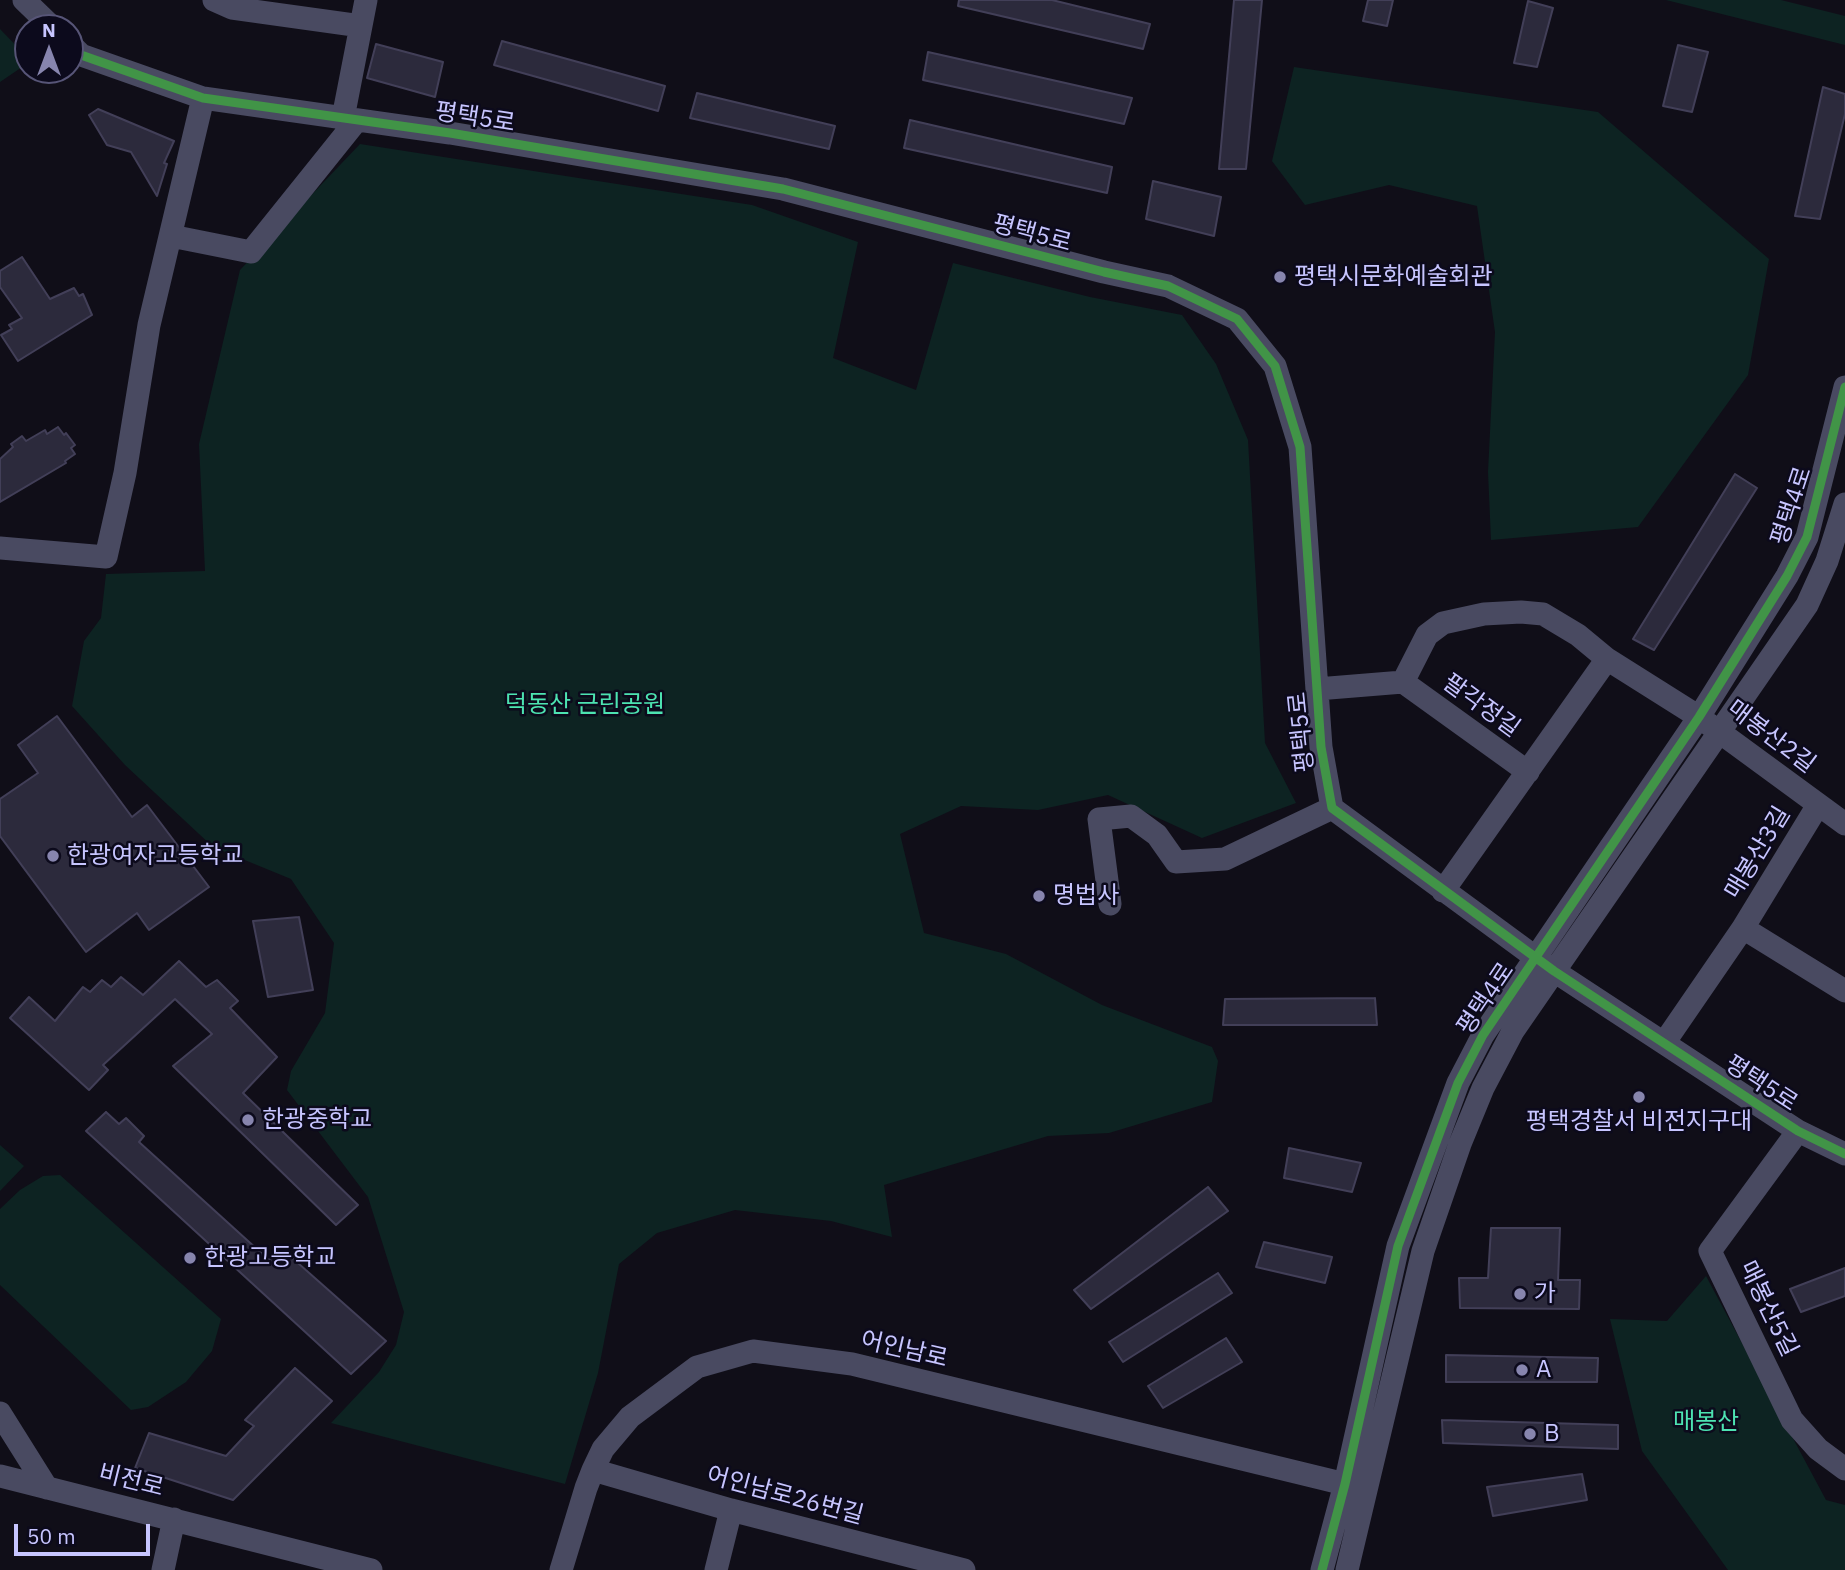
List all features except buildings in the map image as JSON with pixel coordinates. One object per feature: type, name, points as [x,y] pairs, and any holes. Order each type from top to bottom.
[{"type":"street","points":[[24,0],[38,14]]},
{"type":"street","points":[[214,0],[232,8],[361,26]]},
{"type":"street","points":[[171,236],[251,251],[350,119],[366,0]]},
{"type":"street","name":"평택5로","points":[[84,56],[202,98],[450,133],[783,189],[1168,286],[1237,319],[1275,366],[1300,447],[1321,747],[1332,808],[1545,965],[1798,1132],[1845,1154]]},
{"type":"street","points":[[0,548],[106,557],[124,473],[149,325],[202,98]]},
{"type":"street","name":"평택4로","points":[[1347,1570],[1412,1293],[1431,1227],[1483,1088],[1545,965],[1787,576],[1807,537],[1845,387]]},
{"type":"street","name":"평택4로","points":[[1322,1570],[1345,1484],[1398,1246],[1458,1083],[1470,1058],[1483,1035],[1545,965],[1720,733],[1807,605],[1827,561],[1845,504]]},
{"type":"street","name":"팔각정길","points":[[1404,682],[1427,635],[1443,623],[1484,614],[1543,614],[1578,635],[1607,659],[1699,717]]},
{"type":"street","name":"팔각정길","points":[[1443,891],[1607,659]]},
{"type":"street","name":"팔각정길","points":[[1317,689],[1404,682],[1528,772]]},
{"type":"street","name":"매봉산2길","points":[[1699,717],[1845,824]]},
{"type":"street","name":"매봉산3길","points":[[1664,1043],[1743,928],[1818,805]]},
{"type":"street","points":[[1110,904],[1100,819],[1131,816],[1157,835],[1175,862],[1225,859],[1332,808]]},
{"type":"street","name":"매봉산3길","points":[[1743,928],[1845,991]]},
{"type":"street","name":"매봉산5길","points":[[1798,1132],[1710,1251],[1792,1420],[1818,1449],[1845,1469]]},
{"type":"street","name":"어인남로","points":[[561,1570],[593,1470],[603,1449],[630,1417],[697,1367],[752,1351],[852,1364],[1345,1484]]},
{"type":"street","points":[[0,1413],[47,1488]]},
{"type":"street","name":"어인남로26번길","points":[[593,1470],[731,1510],[964,1570]]},
{"type":"street","name":"비전로","points":[[0,1476],[371,1570]]},
{"type":"street","points":[[716,1570],[731,1510]]},
{"type":"street","points":[[163,1570],[174,1519]]},
{"type":"green space","points":[[1666,0],[1781,0],[1845,16],[1845,45]]},
{"type":"green space","points":[[0,29],[14,44],[14,72],[0,82]]},
{"type":"green space","points":[[1294,67],[1598,112],[1769,259],[1748,375],[1638,527],[1491,540],[1488,472],[1495,332],[1477,206],[1389,185],[1305,205],[1272,161]]},
{"type":"green space","name":"덕동산 근린공원","points":[[360,144],[752,205],[858,242],[833,358],[916,390],[953,263],[1090,297],[1182,315],[1216,364],[1248,440],[1265,743],[1296,803],[1202,838],[1108,795],[1038,810],[961,806],[900,834],[924,933],[1006,954],[1102,1005],[1212,1047],[1218,1061],[1212,1102],[1109,1133],[1048,1136],[884,1185],[892,1237],[831,1221],[735,1210],[657,1233],[619,1264],[598,1373],[565,1484],[331,1423],[379,1372],[396,1345],[404,1312],[368,1197],[287,1090],[291,1071],[325,1013],[334,943],[291,879],[213,847],[125,765],[72,706],[84,641],[101,618],[106,574],[205,571],[199,444],[240,270]]},
{"type":"green space","points":[[0,1145],[24,1166],[0,1191]]},
{"type":"green space","points":[[60,1175],[221,1319],[212,1351],[186,1382],[148,1407],[131,1410],[0,1285],[0,1209],[20,1190],[43,1176]]},
{"type":"green space","name":"매봉산","points":[[1706,1276],[1826,1500],[1845,1505],[1845,1570],[1728,1570],[1642,1451],[1610,1319],[1667,1321]]},
{"type":"cycle path","points":[[84,56],[203,98],[450,133],[783,189],[1168,286],[1237,319],[1275,366],[1300,447],[1321,747],[1332,808],[1554,971],[1798,1131],[1845,1154]]},
{"type":"cycle path","points":[[1322,1570],[1345,1484],[1398,1246],[1458,1083],[1483,1035],[1699,717],[1787,576],[1807,537],[1845,387]]},
{"type":"place","name":"평택시문화예술회관","points":[[1280,277]]},
{"type":"place","name":"한광여자고등학교","points":[[53,856]]},
{"type":"place","name":"명법사","points":[[1039,896]]},
{"type":"place","name":"평택경찰서 비전지구대","points":[[1639,1097]]},
{"type":"place","name":"한광중학교","points":[[248,1120]]},
{"type":"place","name":"한광고등학교","points":[[190,1258]]},
{"type":"place","name":"가","points":[[1520,1294]]},
{"type":"place","name":"A","points":[[1522,1370]]},
{"type":"place","name":"B","points":[[1530,1434]]}]
